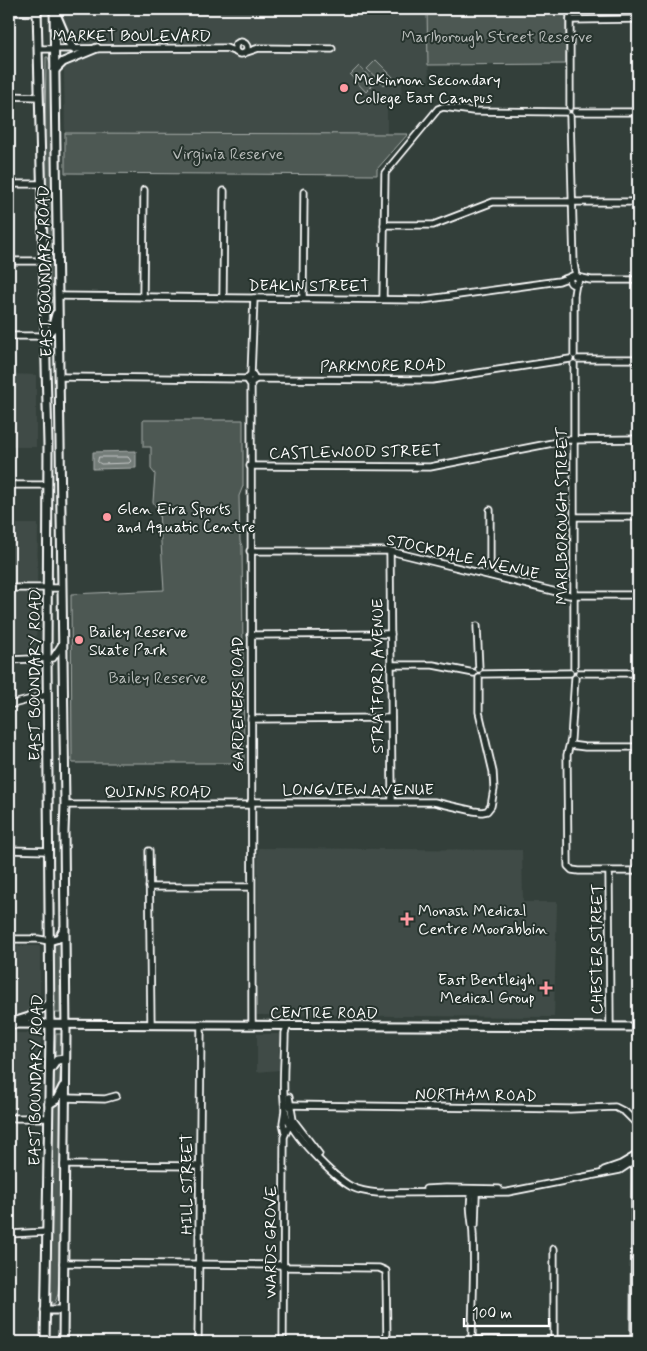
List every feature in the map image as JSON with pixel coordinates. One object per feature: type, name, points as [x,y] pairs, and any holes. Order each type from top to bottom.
[{"type":"main road","points":[[54,9],[67,40],[74,49]]},
{"type":"main road","name":"EAST BOUNDARY ROAD","points":[[54,9],[65,805],[66,1025],[62,1342]]},
{"type":"main road","name":"EAST BOUNDARY ROAD","points":[[37,11],[48,485],[47,695],[50,1024],[45,1342]]},
{"type":"main road","points":[[55,70],[63,62],[97,48]]},
{"type":"main road","points":[[44,312],[58,309],[52,329],[45,336]]},
{"type":"main road","points":[[49,941],[60,937],[65,926]]},
{"type":"main road","points":[[9,1024],[29,1017],[50,1003]]},
{"type":"main road","name":"CENTRE ROAD","points":[[9,1024],[638,1027]]},
{"type":"main road","points":[[49,1070],[57,1060],[65,1059]]},
{"type":"main road","points":[[49,1104],[54,1102],[60,1095],[65,1077]]},
{"type":"main road","points":[[45,1310],[63,1310]]},
{"type":"street","name":"MARLBOROUGH STREET","points":[[570,9],[570,112],[574,264],[575,673],[572,739],[567,755],[567,864],[570,869],[575,871],[609,871]]},
{"type":"street","points":[[9,12],[37,11]]},
{"type":"street","points":[[570,20],[638,19]]},
{"type":"street","name":"MARKET BOULEVARD","points":[[38,49],[226,48],[242,42],[259,48],[332,48]]},
{"type":"street","points":[[236,44],[236,52]]},
{"type":"street","points":[[246,44],[248,50],[246,52]]},
{"type":"street","name":"MARKET BOULEVARD","points":[[226,48],[243,55],[246,52],[259,48]]},
{"type":"street","points":[[9,96],[39,97]]},
{"type":"street","points":[[383,299],[384,177],[387,169],[438,109],[443,107],[473,111],[638,112]]},
{"type":"street","points":[[9,184],[41,184]]},
{"type":"street","points":[[143,297],[144,190]]},
{"type":"street","points":[[223,298],[224,191]]},
{"type":"street","points":[[303,298],[304,192]]},
{"type":"street","points":[[384,225],[432,225],[493,202],[638,202]]},
{"type":"street","points":[[9,261],[43,261]]},
{"type":"street","name":"DEAKIN STREET","points":[[58,296],[437,298],[559,281],[638,280]]},
{"type":"street","name":"GARDENERS ROAD","points":[[252,1025],[250,466],[254,298]]},
{"type":"street","points":[[9,336],[45,336]]},
{"type":"street","name":"PARKMORE ROAD","points":[[60,377],[432,380],[574,359],[638,359]]},
{"type":"street","name":"CASTLEWOOD STREET","points":[[250,466],[432,467],[574,440],[638,440]]},
{"type":"street","points":[[9,485],[48,485]]},
{"type":"street","points":[[490,510],[490,576]]},
{"type":"street","points":[[575,517],[638,517]]},
{"type":"street","name":"STOCKDALE AVENUE","points":[[250,551],[390,551],[560,593],[575,595],[638,595]]},
{"type":"street","name":"STRATFORD AVENUE","points":[[390,551],[392,802]]},
{"type":"street","points":[[9,588],[62,588]]},
{"type":"street","points":[[478,626],[479,673]]},
{"type":"street","points":[[251,635],[391,634]]},
{"type":"street","points":[[9,660],[47,660],[53,658],[62,644]]},
{"type":"street","points":[[391,665],[433,665],[479,673],[638,673]]},
{"type":"street","name":"LONGVIEW AVENUE","points":[[251,804],[434,802],[482,812],[487,811],[491,806],[494,789],[493,772],[479,712],[479,673]]},
{"type":"street","points":[[9,705],[47,695]]},
{"type":"street","points":[[251,719],[391,718]]},
{"type":"street","points":[[570,745],[585,747],[638,747]]},
{"type":"street","name":"QUINNS ROAD","points":[[65,805],[251,804]]},
{"type":"street","points":[[9,850],[48,851]]},
{"type":"street","points":[[149,851],[151,1025]]},
{"type":"street","points":[[609,871],[638,871]]},
{"type":"street","name":"CHESTER STREET","points":[[609,871],[610,1027]]},
{"type":"street","points":[[149,887],[251,887]]},
{"type":"street","points":[[38,939],[49,930]]},
{"type":"street","points":[[9,939],[49,941]]},
{"type":"street","name":"HILL STREET","points":[[198,1342],[201,1025]]},
{"type":"street","points":[[288,1025],[285,1033],[287,1107],[294,1127],[340,1175],[360,1187],[474,1191],[517,1190],[614,1171],[638,1158]]},
{"type":"street","points":[[65,1098],[105,1099],[116,1096]]},
{"type":"street","name":"NORTHAM ROAD","points":[[287,1107],[564,1109],[612,1107],[622,1110],[638,1125]]},
{"type":"street","name":"WARDS GROVE","points":[[283,1342],[285,1132],[283,1123],[287,1107]]},
{"type":"street","points":[[9,1118],[49,1118]]},
{"type":"street","points":[[285,1132],[294,1127]]},
{"type":"street","points":[[284,1142],[294,1127]]},
{"type":"street","points":[[631,1162],[638,1154]]},
{"type":"street","points":[[554,1335],[559,1337],[559,1341],[629,1341],[630,1337],[636,1336],[634,1180],[631,1162]]},
{"type":"street","points":[[64,1165],[200,1166]]},
{"type":"street","points":[[474,1191],[472,1341],[550,1341],[551,1336],[554,1335],[554,1249]]},
{"type":"street","points":[[9,1234],[47,1234]]},
{"type":"street","points":[[63,1263],[379,1268],[386,1271],[386,1342]]},
{"type":"shaded area","points":[[63,9],[427,9],[429,83],[402,82],[401,100],[387,100],[387,134],[65,133]]},
{"type":"shaded area","points":[[9,374],[36,375],[36,447],[9,447]]},
{"type":"shaded area","points":[[9,524],[38,524],[36,653],[9,653]]},
{"type":"shaded area","name":"Monash Medical Centre Moorabbin","points":[[258,848],[522,850],[523,902],[557,902],[554,1017],[257,1015]]},
{"type":"shaded area","points":[[11,946],[40,947],[40,997],[31,1010],[15,1016],[9,1016],[9,985],[11,983],[9,948]]},
{"type":"shaded area","points":[[9,1033],[41,1033],[40,1112],[9,1112]]},
{"type":"shaded area","points":[[257,1034],[278,1034],[280,1036],[279,1070],[257,1072]]},
{"type":"green space","name":"Marlborough Street Reserve","points":[[427,9],[566,9],[566,64],[428,65]]},
{"type":"green space","points":[[46,57],[48,57],[52,70],[53,86],[54,229],[53,307],[51,310],[48,309],[43,154]]},
{"type":"green space","points":[[376,60],[393,77],[384,85],[367,69]]},
{"type":"green space","points":[[359,66],[375,83],[366,92],[350,75]]},
{"type":"green space","name":"Virginia Reserve","points":[[65,133],[408,134],[377,169],[377,175],[65,173]]},
{"type":"green space","name":"Bailey Reserve","points":[[143,420],[243,420],[243,486],[239,496],[240,541],[242,546],[244,763],[72,763],[71,594],[164,590],[159,511],[153,502],[155,474],[151,469],[151,447],[143,447]]},
{"type":"green space","points":[[61,940],[60,1013],[53,1013],[53,943]]},
{"type":"green space","points":[[56,1034],[62,1034],[62,1055],[55,1058]]},
{"type":"green space","points":[[61,1062],[59,1088],[53,1098],[55,1063]]},
{"type":"green space","points":[[61,1098],[61,1227],[58,1294],[55,1303],[52,1304],[49,1297],[52,1107]]},
{"type":"water","points":[[136,451],[136,468],[93,469],[93,452]]},
{"type":"place","name":"McKinnon Secondary College East Campus","points":[[344,88]]},
{"type":"place","name":"Glen Eira Sports and Aquatic Centre","points":[[107,517]]},
{"type":"place","name":"Bailey Reserve Skate Park","points":[[79,640]]},
{"type":"place","name":"Monash Medical Centre Moorabbin","points":[[407,919]]},
{"type":"place","name":"East Bentleigh Medical Group","points":[[546,988]]}]
